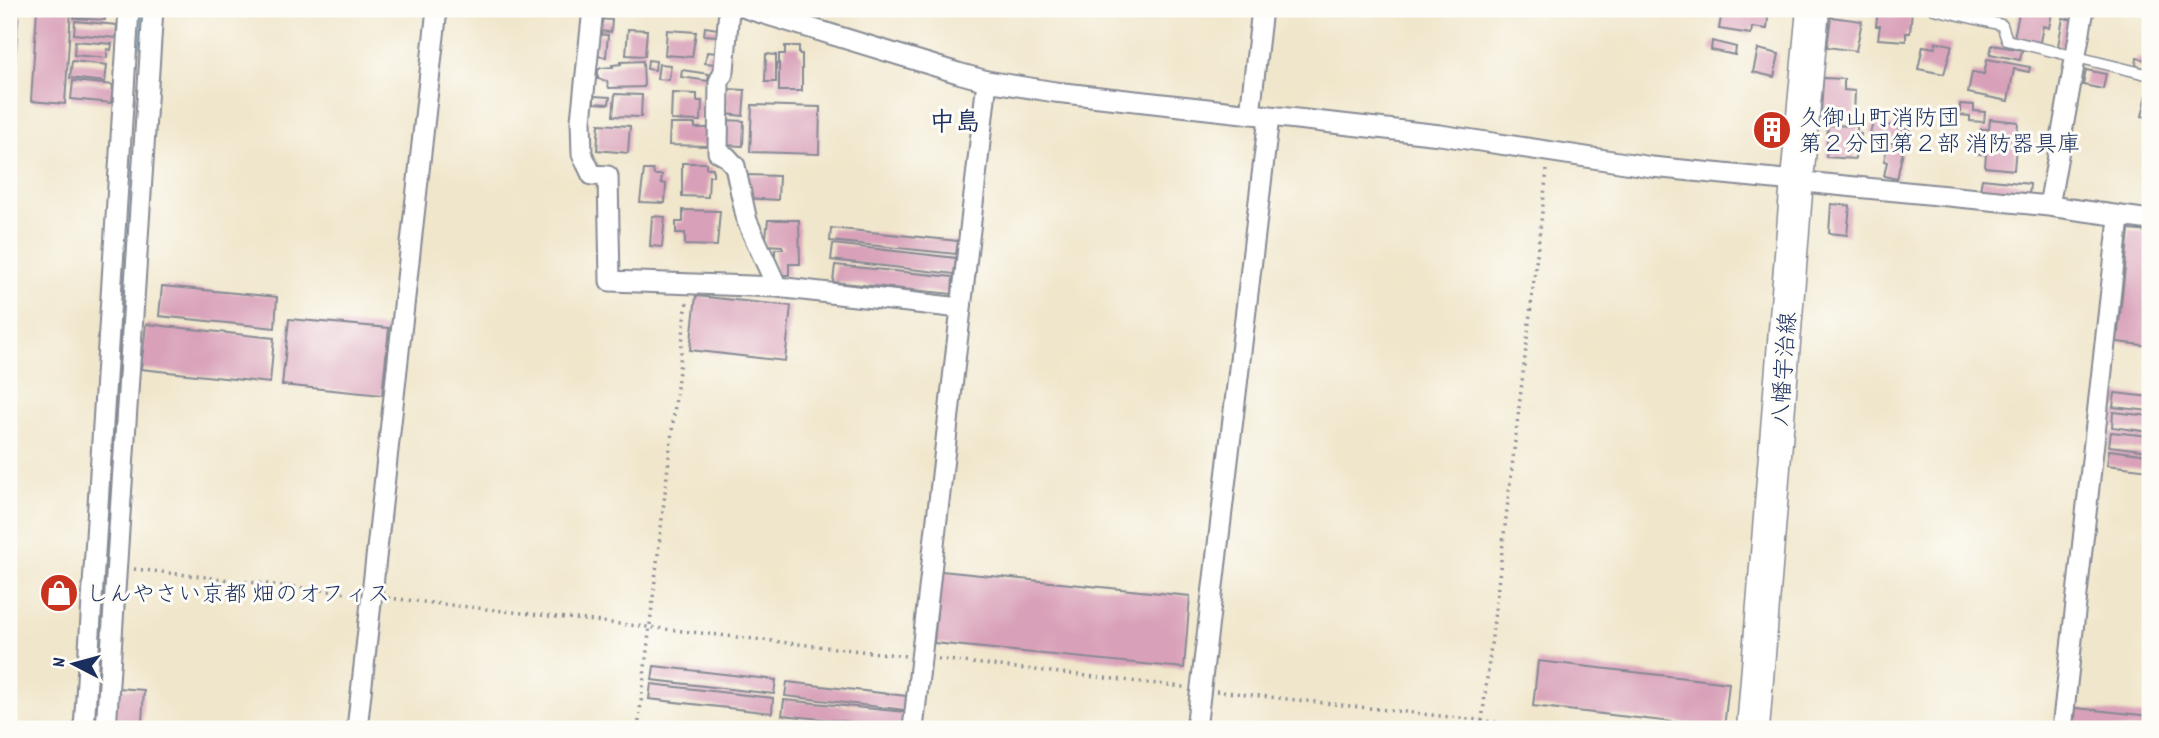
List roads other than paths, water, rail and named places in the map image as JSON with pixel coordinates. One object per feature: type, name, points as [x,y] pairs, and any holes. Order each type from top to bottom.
[{"type":"main road","name":"八幡宇治線","points":[[1753,729],[1813,9]]},
{"type":"street","points":[[84,729],[129,9]]},
{"type":"street","points":[[106,729],[153,9]]},
{"type":"street","points":[[357,729],[437,9]]},
{"type":"street","points":[[593,9],[581,120],[582,154],[592,175],[608,176],[610,281],[777,287],[960,308]]},
{"type":"street","points":[[729,9],[724,71],[719,82],[718,152],[727,157],[734,166],[747,220],[777,287]]},
{"type":"street","points":[[748,9],[987,80],[1055,92],[1440,135],[1652,167],[2049,206],[2119,218],[2150,220]]},
{"type":"street","points":[[1196,729],[1260,116],[1262,9]]},
{"type":"street","points":[[2049,206],[2084,9]]},
{"type":"street","points":[[913,729],[987,80]]},
{"type":"street","points":[[2062,729],[2119,218]]},
{"type":"lane","points":[[1934,9],[2002,25],[2007,40],[2150,75]]},
{"type":"waterway","points":[[141,45],[143,9]]},
{"type":"waterway","points":[[119,391],[133,163]]},
{"type":"place","name":"久御山町消防団 第２分団第２部 消防器具庫","points":[[1772,130]]},
{"type":"place","name":"しんやさい京都 畑のオフィス","points":[[59,593]]},
{"type":"district","name":"中島","points":[[955,121]]}]
